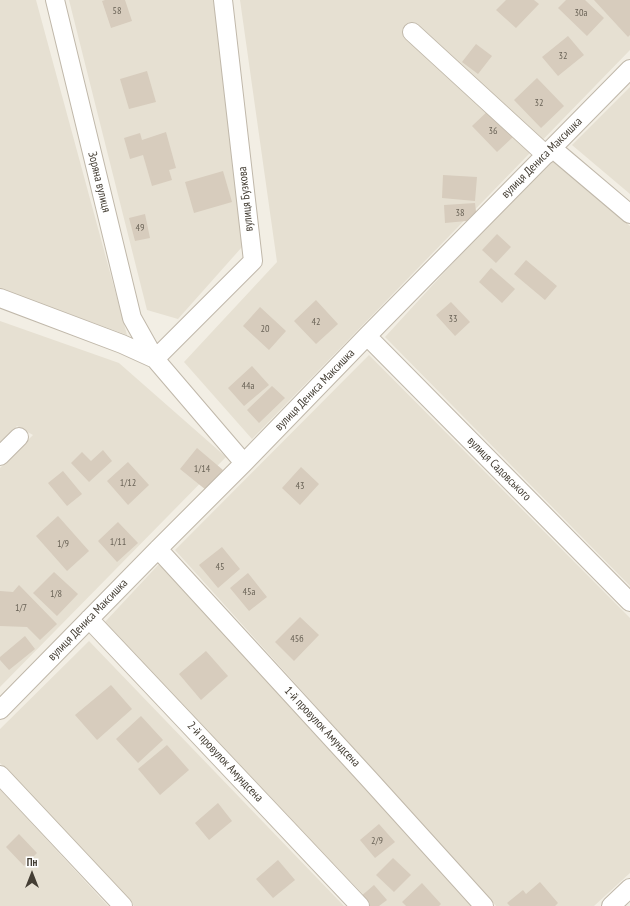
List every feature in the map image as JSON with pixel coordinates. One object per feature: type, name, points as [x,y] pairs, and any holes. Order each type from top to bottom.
[{"type":"street","name":"Зоряна вулиця","points":[[55,0],[132,318],[155,359]]},
{"type":"street","name":"вулиця Бузкова","points":[[155,359],[253,261],[223,0]]},
{"type":"street","points":[[412,32],[549,151],[630,214]]},
{"type":"street","name":"вулиця Дениса Максишка","points":[[0,710],[630,69]]},
{"type":"street","points":[[0,298],[122,344],[155,359],[244,463]]},
{"type":"street","name":"вулиця Садовського","points":[[368,336],[630,602]]},
{"type":"street","points":[[0,456],[19,437]]},
{"type":"street","name":"1-й провулок Амундсена","points":[[158,549],[484,906]]},
{"type":"street","name":"2-й провулок Амундсена","points":[[89,619],[360,906]]},
{"type":"street","points":[[0,775],[123,906]]},
{"type":"street","points":[[611,906],[630,888]]},
{"type":"shaded area","points":[[0,0],[36,0],[127,335],[0,289]]},
{"type":"shaded area","points":[[69,0],[216,0],[242,247],[178,319],[147,310]]},
{"type":"shaded area","points":[[240,0],[630,0],[630,50],[252,439],[184,362],[277,262]]},
{"type":"shaded area","points":[[630,87],[630,194],[572,145]]},
{"type":"shaded area","points":[[550,157],[630,226],[630,586],[385,337]]},
{"type":"shaded area","points":[[0,321],[119,363],[226,457],[0,687],[0,468],[33,435],[17,426],[0,442]]},
{"type":"shaded area","points":[[369,355],[630,618],[630,873],[594,906],[496,906],[175,550]]},
{"type":"shaded area","points":[[160,563],[474,906],[374,906],[104,623]]},
{"type":"shaded area","points":[[89,641],[344,906],[134,906],[0,763],[0,729]]},
{"type":"shaded area","points":[[0,789],[108,906],[0,906]]},
{"type":"building","points":[[125,0],[132,21],[111,28],[102,1]]},
{"type":"building","points":[[506,0],[534,0],[539,4],[516,28],[496,10]]},
{"type":"building","points":[[566,0],[585,0],[604,18],[587,36],[558,8]]},
{"type":"building","points":[[594,0],[630,0],[630,35],[628,37]]},
{"type":"building","points":[[568,36],[584,55],[558,76],[542,57]]},
{"type":"building","points":[[476,44],[492,56],[478,74],[462,62]]},
{"type":"building","points":[[147,71],[156,102],[129,109],[120,79]]},
{"type":"building","points":[[537,78],[564,106],[541,128],[514,100]]},
{"type":"building","points":[[490,109],[514,136],[497,152],[472,126]]},
{"type":"building","points":[[166,132],[176,168],[169,170],[172,180],[152,186],[143,155],[130,159],[124,138],[140,133],[142,140]]},
{"type":"building","points":[[223,171],[232,202],[194,213],[185,182]]},
{"type":"building","points":[[443,175],[477,177],[475,201],[442,198]]},
{"type":"building","points":[[475,203],[477,220],[445,223],[444,205]]},
{"type":"building","points":[[145,214],[150,238],[135,241],[129,218]]},
{"type":"building","points":[[497,234],[511,247],[496,263],[482,250]]},
{"type":"building","points":[[526,260],[557,286],[545,300],[514,274]]},
{"type":"building","points":[[491,268],[515,289],[502,303],[479,282]]},
{"type":"building","points":[[316,300],[338,324],[316,344],[294,321]]},
{"type":"building","points":[[451,302],[470,322],[455,336],[436,315]]},
{"type":"building","points":[[260,307],[286,331],[269,350],[243,326]]},
{"type":"building","points":[[252,366],[269,385],[244,406],[228,388]]},
{"type":"building","points":[[272,386],[285,398],[259,423],[247,410]]},
{"type":"building","points":[[197,448],[223,470],[206,490],[180,469]]},
{"type":"building","points":[[103,450],[112,461],[89,482],[71,463],[82,452],[91,461]]},
{"type":"building","points":[[128,462],[149,485],[128,505],[107,481]]},
{"type":"building","points":[[301,467],[319,484],[300,505],[282,488]]},
{"type":"building","points":[[63,471],[82,494],[67,506],[48,483]]},
{"type":"building","points":[[58,516],[89,551],[67,571],[36,536]]},
{"type":"building","points":[[118,522],[138,543],[117,562],[98,541]]},
{"type":"building","points":[[222,547],[240,569],[218,588],[199,565]]},
{"type":"building","points":[[54,572],[78,594],[57,616],[33,593]]},
{"type":"building","points":[[248,573],[267,597],[249,611],[230,588]]},
{"type":"building","points":[[19,585],[57,624],[40,640],[27,627],[0,626],[0,591],[13,592]]},
{"type":"building","points":[[300,617],[319,635],[294,661],[275,642]]},
{"type":"building","points":[[25,636],[35,649],[9,670],[0,660],[0,657]]},
{"type":"building","points":[[206,651],[228,676],[201,700],[179,674]]},
{"type":"building","points":[[111,685],[132,709],[97,740],[75,715]]},
{"type":"building","points":[[141,716],[163,740],[138,763],[116,739]]},
{"type":"building","points":[[167,745],[189,770],[160,795],[138,769]]},
{"type":"building","points":[[218,803],[232,821],[209,840],[195,823]]},
{"type":"building","points":[[379,824],[395,842],[375,858],[360,840]]},
{"type":"building","points":[[19,834],[37,853],[24,866],[6,847]]},
{"type":"building","points":[[393,858],[411,875],[394,892],[376,875]]},
{"type":"building","points":[[278,860],[295,880],[273,898],[256,879]]},
{"type":"building","points":[[540,882],[558,903],[555,906],[510,906],[507,903],[523,890],[526,894]]},
{"type":"building","points":[[422,883],[441,904],[439,906],[406,906],[402,902]]},
{"type":"building","points":[[374,885],[387,900],[379,906],[367,906],[359,898]]}]
